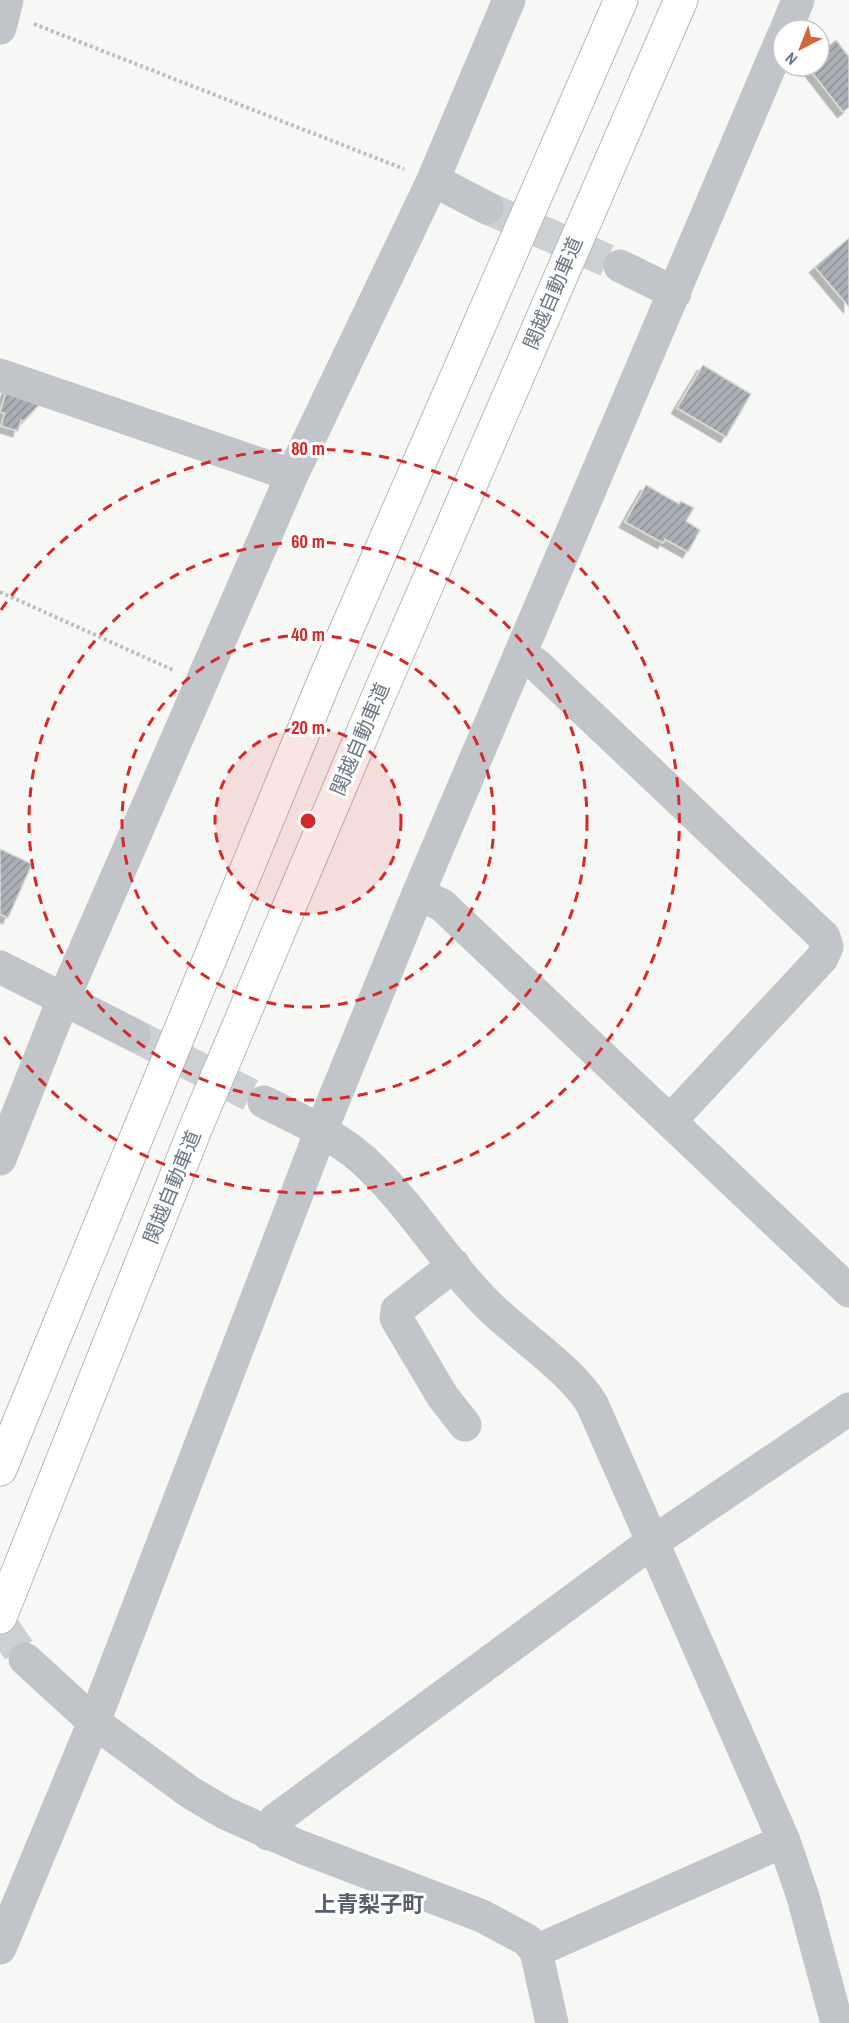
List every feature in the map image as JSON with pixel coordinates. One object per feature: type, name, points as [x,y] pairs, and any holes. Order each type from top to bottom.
[{"type":"highway","points":[[0,1469],[325,679],[621,0]]},
{"type":"highway","name":"関越自動車道","points":[[0,1617],[196,1127],[381,691],[681,0]]},
{"type":"street","points":[[7,0],[15,25]]},
{"type":"street","points":[[0,1159],[56,987],[201,683],[292,475],[433,180],[509,0]]},
{"type":"street","points":[[791,18],[798,0]]},
{"type":"street","points":[[0,1948],[94,1722],[321,1131],[418,894],[771,65]]},
{"type":"street","points":[[433,180],[487,208]]},
{"type":"street","points":[[620,266],[675,293]]},
{"type":"street","points":[[0,375],[292,475]]},
{"type":"street","points":[[520,654],[546,673],[824,937],[827,947],[822,958],[670,1121]]},
{"type":"street","points":[[418,894],[442,905],[849,1291]]},
{"type":"street","points":[[0,949],[134,1035]]},
{"type":"street","points":[[0,967],[56,987]]},
{"type":"street","points":[[264,1102],[346,1146],[381,1178],[492,1309],[585,1392],[602,1423],[784,1841],[803,1898],[837,2023]]},
{"type":"street","points":[[454,1264],[397,1310],[396,1318],[443,1397],[465,1425]]},
{"type":"street","points":[[268,1834],[274,1820],[653,1542],[849,1409]]},
{"type":"street","points":[[25,1659],[94,1722],[191,1793],[225,1813],[268,1834],[482,1916],[527,1940],[536,1951],[552,2023]]},
{"type":"street","points":[[536,1951],[784,1841]]},
{"type":"path","points":[[15,25],[433,180]]},
{"type":"path","points":[[0,592],[201,683]]},
{"type":"building","points":[[836,40],[849,57],[849,107],[843,112],[816,78],[831,78],[831,44]]},
{"type":"building","points":[[849,238],[849,307],[815,267]]},
{"type":"building","points":[[703,365],[751,394],[726,437],[677,408]]},
{"type":"building","points":[[8,387],[46,398],[24,421],[21,420],[18,431],[1,426],[5,413],[0,412]]},
{"type":"building","points":[[646,485],[679,504],[681,501],[694,508],[686,521],[700,530],[688,552],[665,539],[663,543],[625,522]]},
{"type":"building","points":[[0,849],[32,864],[8,918],[0,914]]},
{"type":"tunnel","points":[[487,208],[620,266]]},
{"type":"tunnel","points":[[134,1035],[264,1102]]},
{"type":"tunnel","points":[[0,1623],[25,1659]]},
{"type":"district","name":"上青梨子町","points":[[369,1904]]}]
